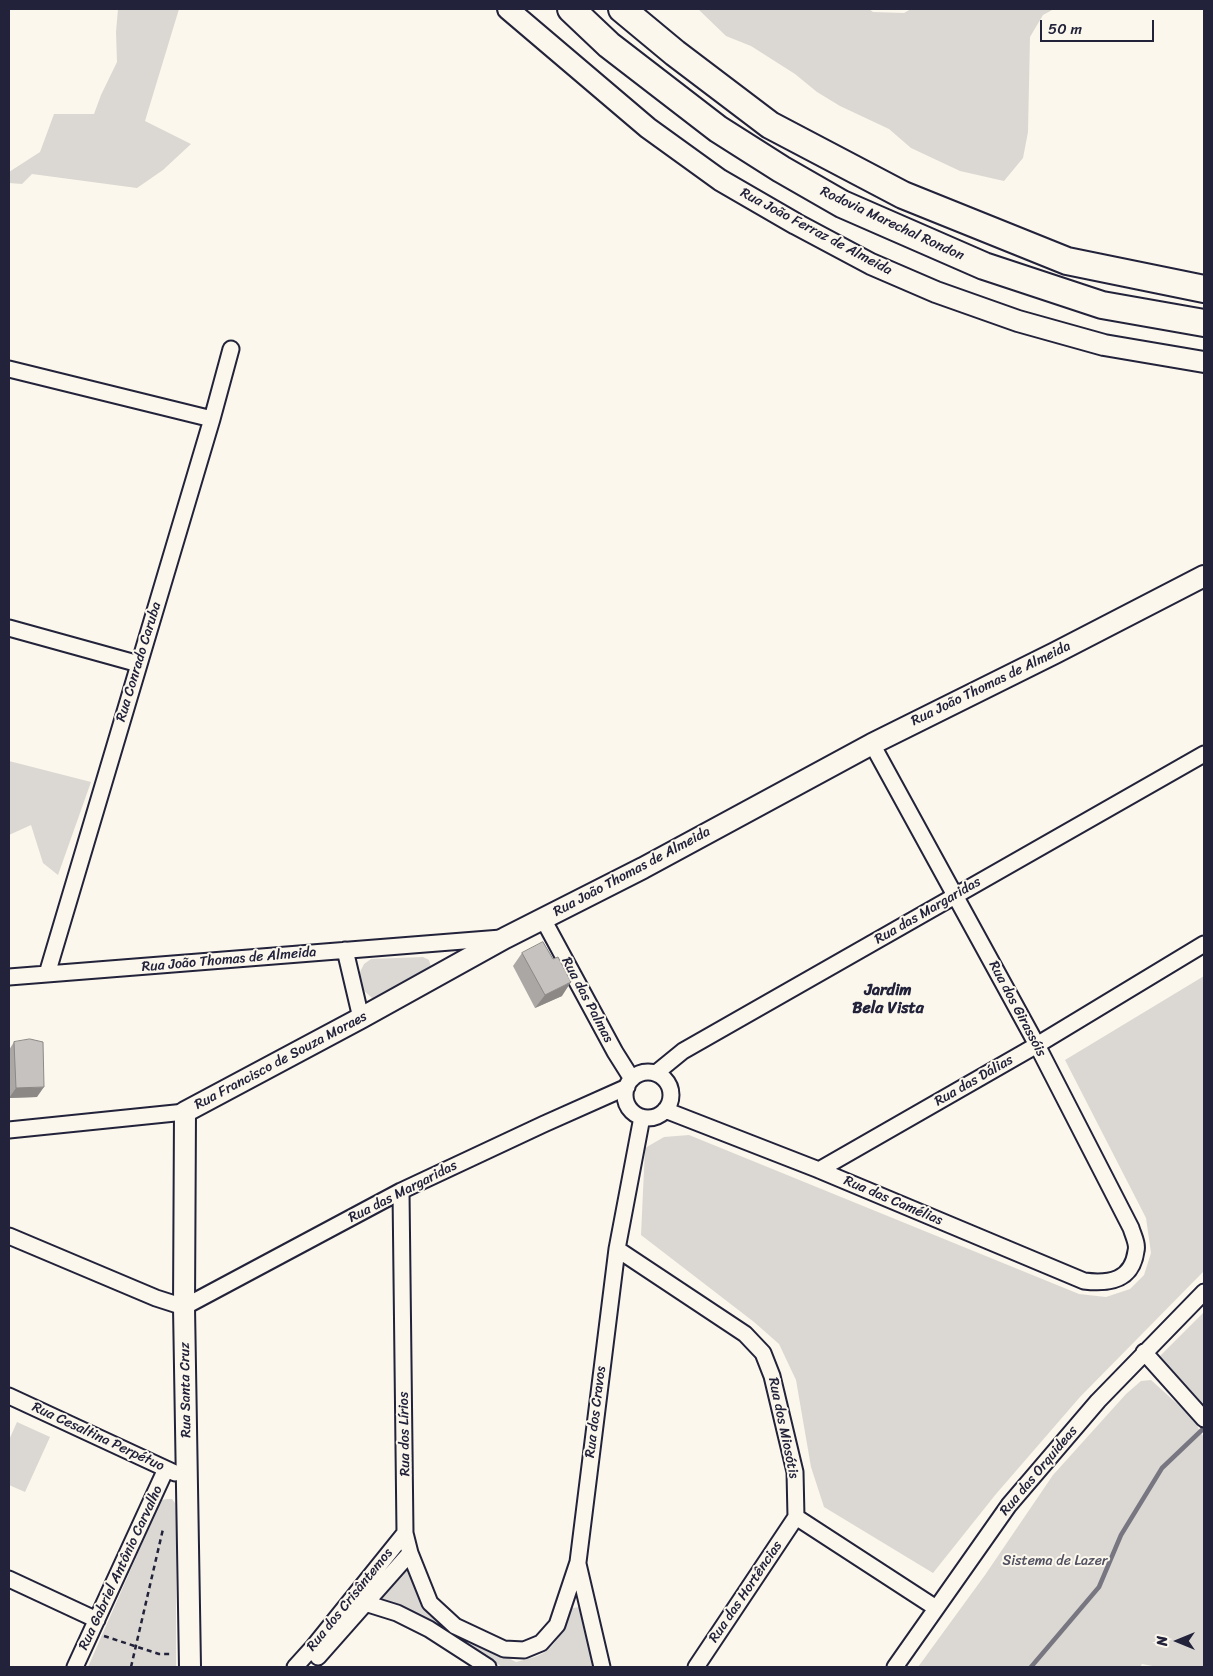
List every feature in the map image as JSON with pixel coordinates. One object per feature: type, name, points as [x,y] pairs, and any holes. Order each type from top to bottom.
[{"type":"highway","name":"Rodovia Marechal Rondon","points":[[571,9],[610,45],[718,129],[781,169],[842,204],[984,266],[1102,305],[1204,323]]},
{"type":"highway","points":[[622,9],[770,125],[903,195],[1068,260],[1204,289]]},
{"type":"street","name":"Rua João Ferraz de Almeida","points":[[508,9],[648,128],[720,180],[796,224],[871,264],[936,292],[1018,321],[1104,345],[1204,362]]},
{"type":"street","name":"Rua Conrado Caruba","points":[[47,974],[232,349]]},
{"type":"street","points":[[9,369],[212,419]]},
{"type":"street","name":"Rua João Thomas de Almeida","points":[[9,977],[505,938],[651,863],[872,744],[1203,579]]},
{"type":"street","points":[[9,628],[139,664]]},
{"type":"street","name":"Rua dos Girassóis","points":[[872,744],[1037,1045],[1131,1228],[1137,1250],[1131,1268],[1121,1278]]},
{"type":"street","name":"Rua das Margaridas","points":[[656,1073],[683,1051],[1204,754]]},
{"type":"street","name":"Rua das Palmas","points":[[543,919],[615,1052],[629,1083]]},
{"type":"street","name":"Rua Francisco de Souza Moraes","points":[[9,1130],[185,1112],[505,938]]},
{"type":"street","name":"Rua das Dálias","points":[[819,1170],[1037,1045],[1204,944]]},
{"type":"street","points":[[345,950],[361,1018]]},
{"type":"street","points":[[643,1073],[656,1073],[668,1083],[671,1097],[670,1104],[656,1117],[642,1117],[630,1108],[626,1101],[629,1083],[643,1073]]},
{"type":"street","name":"Rua das Margaridas","points":[[184,1307],[401,1191],[629,1083]]},
{"type":"street","name":"Rua das Camélias","points":[[665,1110],[819,1170],[1084,1281],[1102,1283],[1121,1278]]},
{"type":"street","name":"Rua Santa Cruz","points":[[185,1112],[184,1307],[190,1661]]},
{"type":"street","name":"Rua dos Cravos","points":[[486,1642],[504,1649],[524,1650],[541,1643],[557,1625],[578,1562],[617,1249],[642,1117]]},
{"type":"street","name":"Rua dos Lírios","points":[[401,1191],[405,1533],[410,1553],[430,1603],[455,1626],[486,1642]]},
{"type":"street","points":[[9,1236],[156,1298],[184,1307]]},
{"type":"street","name":"Rua dos Miosótis","points":[[617,1249],[745,1334],[763,1353],[772,1376],[795,1472],[796,1517]]},
{"type":"street","name":"Rua das Orquideas","points":[[895,1667],[1009,1504],[1098,1401],[1204,1292]]},
{"type":"street","points":[[1144,1352],[1204,1418]]},
{"type":"street","name":"Rua Cesaltina Perpétuo","points":[[9,1396],[188,1478]]},
{"type":"street","name":"Rua Gabriel Antônio Carvalho","points":[[75,1667],[166,1469]]},
{"type":"street","points":[[796,1517],[936,1608]]},
{"type":"street","name":"Rua das Hortências","points":[[696,1667],[796,1517]]},
{"type":"street","name":"Rua dos Crisântemos","points":[[295,1667],[405,1533]]},
{"type":"street","name":"Rua dos Crisântemos","points":[[309,1667],[410,1553]]},
{"type":"street","points":[[578,1562],[602,1667]]},
{"type":"street","points":[[9,1579],[94,1626]]},
{"type":"street","points":[[365,1603],[397,1613],[429,1629],[488,1667]]},
{"type":"path","points":[[131,1667],[163,1529]]},
{"type":"path","points":[[94,1626],[136,1646],[159,1654],[190,1661]]},
{"type":"green space","points":[[118,9],[179,9],[145,121],[191,144],[163,170],[137,188],[32,174],[22,184],[9,183],[9,172],[40,152],[54,114],[94,114],[117,62],[116,32]]},
{"type":"green space","points":[[698,9],[869,9],[873,12],[904,13],[911,9],[1054,9],[1043,15],[1030,37],[1028,132],[1023,158],[1004,181],[960,171],[911,148],[889,129],[840,106],[751,46],[726,36]]},
{"type":"green space","points":[[9,761],[91,782],[58,875],[43,863],[31,825],[9,835]]},
{"type":"green space","points":[[423,957],[429,960],[431,967],[428,973],[382,998],[372,998],[361,988],[359,974],[364,964],[371,959]]},
{"type":"green space","points":[[1204,976],[1204,1271],[1080,1397],[996,1494],[933,1573],[824,1507],[811,1467],[796,1380],[779,1344],[754,1322],[641,1235],[645,1148],[664,1137],[689,1135],[1079,1294],[1106,1297],[1130,1289],[1144,1275],[1151,1253],[1146,1218],[1065,1060]]},
{"type":"green space","points":[[1204,1312],[1204,1407],[1162,1362],[1160,1356]]},
{"type":"green space","name":"Sistema de Lazer","points":[[1151,1380],[1195,1420],[1204,1437],[1204,1667],[1158,1667],[1142,1664],[1140,1667],[918,1667],[985,1575],[1053,1475],[1126,1394],[1141,1381]]},
{"type":"green space","points":[[17,1422],[50,1437],[25,1492],[9,1485],[9,1440]]},
{"type":"green space","points":[[172,1499],[175,1503],[176,1511],[176,1667],[88,1667],[159,1505],[162,1500]]},
{"type":"green space","points":[[408,1565],[449,1626],[516,1662],[546,1652],[555,1642],[572,1608],[580,1607],[594,1667],[502,1667],[419,1615],[379,1597]]},
{"type":"building","points":[[543,942],[553,959],[558,957],[571,982],[545,995],[522,953]]},
{"type":"building","points":[[30,1039],[43,1042],[44,1087],[16,1088],[14,1042]]},
{"type":"waterway","points":[[1031,1667],[1099,1587],[1121,1535],[1162,1468],[1204,1428]]},
{"type":"district","name":"Jardim Bela Vista","points":[[888,1000]]}]
